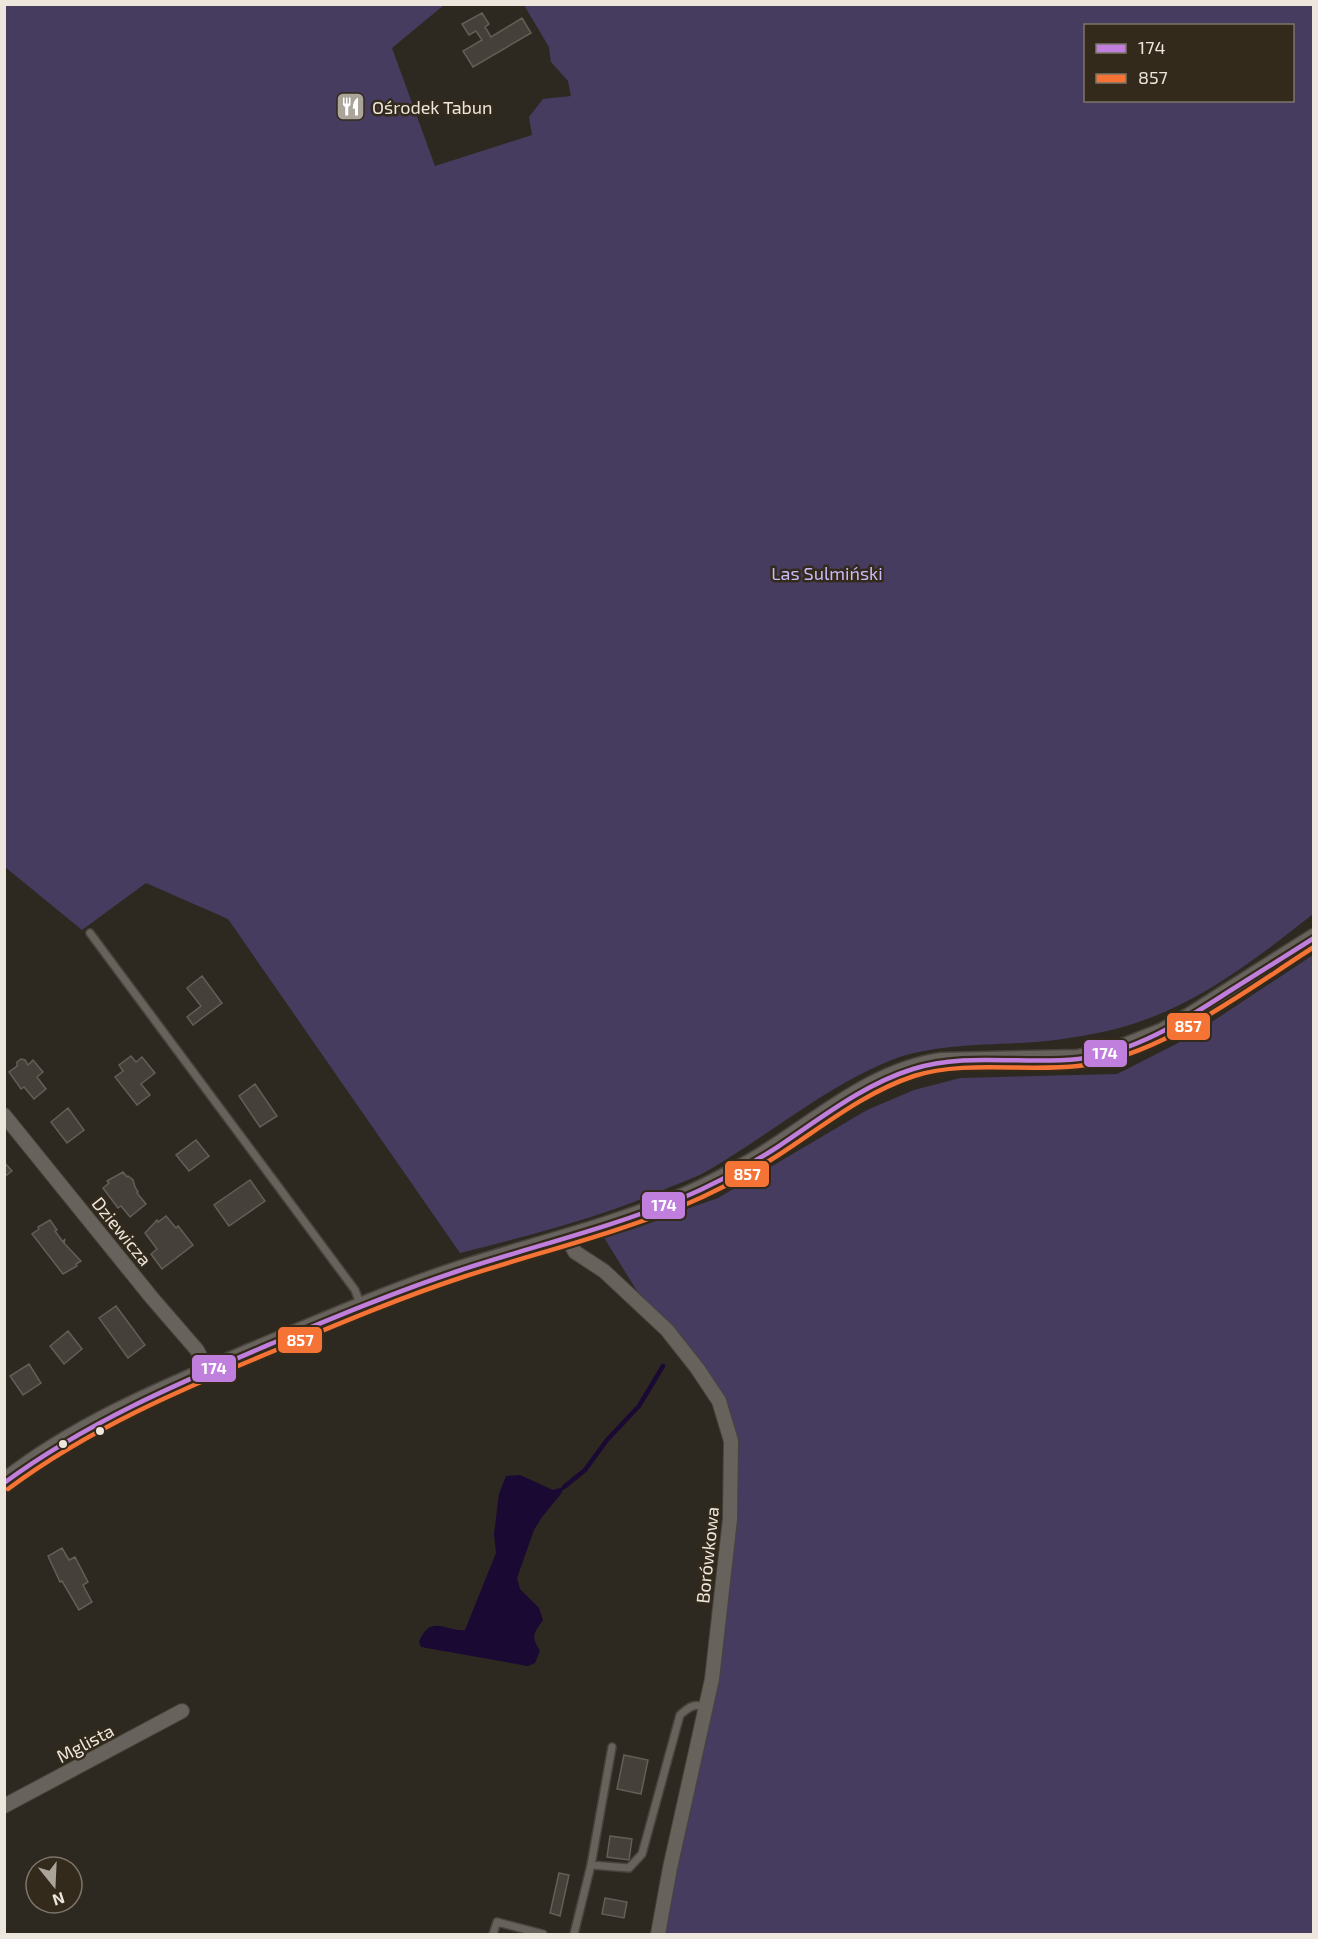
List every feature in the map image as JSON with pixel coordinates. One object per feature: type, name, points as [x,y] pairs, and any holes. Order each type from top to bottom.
[{"type":"street","points":[[4,1483],[42,1455],[138,1403],[361,1306],[456,1272],[626,1220],[680,1199],[751,1162],[869,1086],[911,1068],[942,1062],[1078,1059],[1115,1051],[1162,1032],[1188,1018],[1314,938]]},
{"type":"street","name":"Dziewicza","points":[[4,1116],[197,1350],[208,1371]]},
{"type":"street","name":"Borówkowa","points":[[567,1237],[575,1252],[604,1271],[675,1340],[719,1401],[731,1441],[730,1519],[712,1679],[670,1868],[658,1935]]},
{"type":"street","name":"Mglista","points":[[4,1806],[182,1711]]},
{"type":"lane","points":[[90,933],[355,1290],[361,1306]]},
{"type":"lane","points":[[591,1865],[629,1868],[642,1854],[680,1715],[689,1707],[698,1704],[705,1707]]},
{"type":"lane","points":[[574,1935],[591,1865],[612,1747]]},
{"type":"lane","points":[[493,1935],[497,1922],[543,1935]]},
{"type":"green space","name":"Las Sulmiński","points":[[4,5],[444,5],[392,48],[435,166],[532,135],[529,117],[543,99],[571,96],[568,81],[551,62],[549,47],[524,5],[1313,5],[1313,914],[1275,944],[1234,973],[1191,999],[1135,1023],[1110,1030],[1047,1041],[946,1048],[907,1055],[889,1061],[842,1084],[695,1177],[593,1216],[460,1253],[228,919],[146,883],[82,930],[5,867]]},
{"type":"green space","points":[[1313,955],[1313,1934],[662,1934],[734,1532],[723,1395],[637,1291],[603,1236],[718,1198],[867,1110],[914,1090],[960,1078],[1117,1074],[1186,1039]]},
{"type":"shaded area","points":[[520,1475],[553,1490],[564,1487],[534,1530],[517,1578],[520,1589],[539,1608],[543,1620],[534,1635],[540,1651],[535,1663],[528,1666],[421,1647],[419,1642],[428,1628],[439,1626],[465,1630],[496,1553],[494,1534],[499,1494],[506,1476]]},
{"type":"building","points":[[482,13],[489,24],[485,27],[491,37],[522,18],[531,33],[473,67],[463,51],[482,40],[476,31],[469,35],[462,24]]},
{"type":"building","points":[[202,976],[222,1003],[193,1025],[187,1017],[201,1006],[187,988]]},
{"type":"building","points":[[131,1056],[136,1062],[142,1057],[155,1073],[141,1084],[150,1095],[137,1105],[115,1077],[123,1071],[119,1065]]},
{"type":"building","points":[[21,1059],[25,1060],[28,1065],[33,1060],[43,1072],[37,1077],[46,1089],[34,1099],[24,1087],[21,1089],[9,1072],[17,1066],[17,1062]]},
{"type":"building","points":[[255,1084],[277,1116],[260,1127],[239,1096]]},
{"type":"building","points":[[68,1108],[84,1130],[67,1143],[51,1122]]},
{"type":"building","points":[[196,1140],[209,1156],[189,1171],[176,1155]]},
{"type":"building","points":[[4,1162],[12,1171],[4,1177]]},
{"type":"building","points":[[123,1172],[133,1180],[137,1193],[146,1204],[130,1217],[121,1206],[118,1208],[103,1188],[109,1183],[107,1181]]},
{"type":"building","points":[[250,1180],[265,1201],[229,1226],[214,1205]]},
{"type":"building","points":[[166,1216],[176,1228],[178,1226],[193,1245],[162,1269],[151,1254],[157,1249],[145,1233],[157,1220],[158,1222]]},
{"type":"building","points":[[50,1220],[63,1242],[65,1239],[64,1243],[81,1261],[63,1274],[32,1234],[39,1229],[38,1227]]},
{"type":"building","points":[[116,1306],[145,1345],[128,1358],[99,1318]]},
{"type":"building","points":[[68,1331],[82,1349],[64,1364],[50,1346]]},
{"type":"building","points":[[29,1364],[41,1383],[23,1395],[10,1376]]},
{"type":"building","points":[[62,1548],[69,1560],[75,1557],[88,1582],[83,1585],[92,1602],[79,1610],[62,1581],[60,1582],[48,1556]]},
{"type":"building","points":[[624,1755],[648,1760],[641,1794],[617,1789]]},
{"type":"building","points":[[610,1836],[632,1839],[629,1860],[607,1857]]},
{"type":"building","points":[[559,1873],[569,1875],[560,1916],[550,1913]]},
{"type":"building","points":[[605,1898],[627,1902],[624,1918],[602,1914]]},
{"type":"waterway","points":[[564,1487],[585,1470],[607,1440],[639,1406],[663,1366]]},
{"type":"transit line","name":"174","points":[[4,1483],[101,1422],[168,1389],[273,1343],[437,1278],[626,1219],[693,1194],[753,1162],[859,1093],[894,1076],[913,1069],[953,1061],[1078,1059],[1118,1050],[1175,1025],[1314,938]]},
{"type":"transit line","name":"857","points":[[8,1489],[39,1467],[104,1428],[241,1365],[416,1294],[490,1268],[628,1226],[694,1201],[754,1170],[860,1101],[895,1083],[933,1071],[974,1067],[1078,1066],[1109,1060],[1139,1050],[1201,1020],[1314,947]]},
{"type":"place","name":"Ośrodek Tabun","points":[[351,107]]}]
